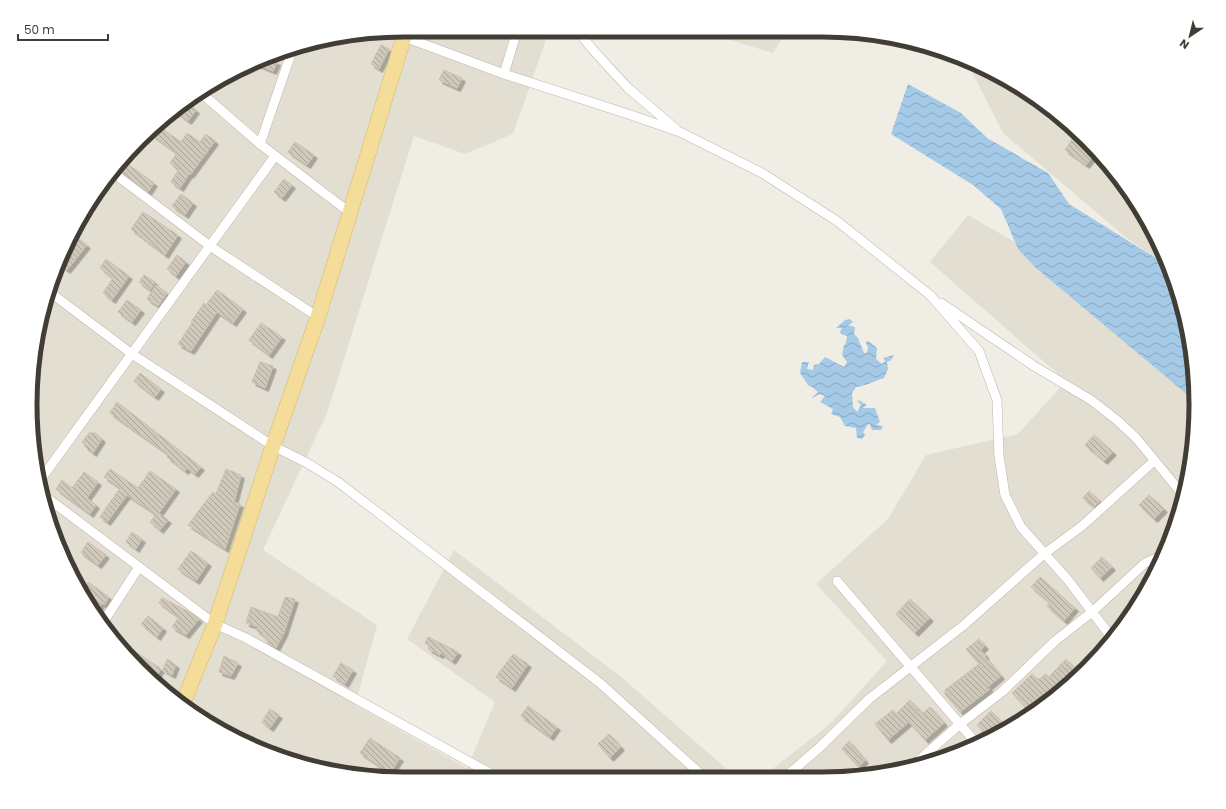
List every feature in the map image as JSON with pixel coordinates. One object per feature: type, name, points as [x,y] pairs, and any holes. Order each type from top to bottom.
[{"type":"main road","points":[[185,699],[215,624],[273,446],[318,317],[399,37]]},
{"type":"street","points":[[410,37],[504,74],[680,132],[762,173],[837,222],[930,295],[1034,366],[1091,400],[1118,421],[1136,439],[1179,490]]},
{"type":"street","points":[[504,74],[515,37]]},
{"type":"street","points":[[583,37],[628,88],[680,132]]},
{"type":"street","points":[[260,144],[290,56]]},
{"type":"street","points":[[205,96],[260,144],[349,212]]},
{"type":"street","points":[[44,475],[275,156]]},
{"type":"street","points":[[117,176],[210,246],[318,317]]},
{"type":"street","points":[[54,295],[132,354],[273,446],[338,482],[600,683],[698,772]]},
{"type":"street","points":[[930,295],[978,351],[998,400],[999,456],[1005,495],[1021,527],[1068,580],[1109,634]]},
{"type":"street","points":[[791,772],[819,748],[869,699],[964,625],[1044,554],[1082,526],[1154,461]]},
{"type":"street","points":[[50,500],[215,624],[253,642],[488,772]]},
{"type":"street","points":[[922,757],[960,724],[1003,691],[1055,641],[1092,612],[1145,563],[1153,562]]},
{"type":"street","points":[[106,618],[139,567]]},
{"type":"street","points":[[837,581],[973,739]]},
{"type":"shaded area","points":[[404,37],[547,37],[513,134],[465,154],[414,136],[327,413],[263,550],[377,625],[355,705],[467,768],[495,702],[407,639],[454,550],[620,676],[730,772],[404,772],[357,769],[333,765],[286,752],[264,744],[221,723],[200,710],[162,681],[128,647],[99,609],[86,588],[65,545],[57,523],[44,476],[40,452],[37,404],[38,380],[44,333],[50,309],[65,264],[75,242],[99,200],[113,181],[128,162],[162,128],[200,99],[242,75],[286,57],[333,44],[357,40]]},
{"type":"shaded area","points":[[720,37],[783,37],[773,53]]},
{"type":"shaded area","points":[[970,69],[1005,86],[1026,99],[1064,128],[1098,162],[1127,200],[1140,221],[1160,261],[1123,235],[1003,133]]},
{"type":"shaded area","points":[[968,215],[1081,280],[1187,367],[1189,404],[1186,452],[1182,476],[1169,523],[1161,545],[1140,588],[1113,628],[1098,647],[1064,681],[1026,710],[1005,723],[962,744],[917,759],[893,765],[846,771],[769,772],[831,723],[887,661],[816,584],[888,519],[926,455],[1018,434],[1066,381],[930,262]]},
{"type":"water","points":[[908,84],[961,113],[987,138],[1048,173],[1069,204],[1159,260],[1169,286],[1182,333],[1186,357],[1189,396],[1036,268],[1018,249],[1001,209],[973,185],[891,134]]},
{"type":"water","points":[[850,319],[853,322],[848,325],[855,327],[854,334],[858,338],[864,353],[867,353],[868,348],[866,342],[868,341],[877,348],[876,359],[882,364],[885,361],[883,358],[894,355],[890,361],[887,362],[888,369],[884,378],[867,385],[856,387],[852,393],[853,407],[857,412],[861,405],[857,400],[866,404],[866,406],[863,407],[864,408],[875,408],[880,422],[876,425],[883,426],[881,430],[872,430],[869,423],[863,432],[865,435],[862,439],[857,438],[856,428],[845,426],[840,417],[831,414],[833,409],[820,402],[825,396],[819,394],[811,399],[818,392],[808,385],[800,373],[802,362],[809,362],[807,369],[813,370],[814,365],[819,364],[825,357],[844,367],[847,362],[842,355],[847,336],[841,334],[840,332],[842,328],[836,328],[845,320]]},
{"type":"building","points":[[381,45],[389,49],[379,69],[371,64]]},
{"type":"building","points":[[275,61],[277,62],[273,71],[261,66]]},
{"type":"building","points":[[444,70],[462,78],[457,88],[439,80]]},
{"type":"building","points":[[190,106],[196,110],[188,121],[179,114]]},
{"type":"building","points":[[162,128],[181,142],[187,133],[200,142],[206,134],[215,141],[180,188],[171,182],[179,169],[170,163],[177,153],[154,136]]},
{"type":"building","points":[[1073,137],[1093,157],[1086,165],[1065,150]]},
{"type":"building","points":[[295,142],[314,155],[307,165],[288,152]]},
{"type":"building","points":[[127,164],[154,183],[148,192],[121,171]]},
{"type":"building","points":[[284,179],[292,185],[282,198],[274,192]]},
{"type":"building","points":[[181,194],[193,203],[185,215],[172,206]]},
{"type":"building","points":[[143,212],[178,235],[165,255],[131,229]]},
{"type":"building","points":[[77,238],[87,245],[67,270],[64,268]]},
{"type":"building","points":[[177,255],[186,262],[176,276],[167,269]]},
{"type":"building","points":[[106,259],[129,276],[112,300],[103,293],[113,278],[100,268]]},
{"type":"building","points":[[144,275],[155,282],[150,290],[139,282]]},
{"type":"building","points":[[156,285],[167,293],[158,306],[147,299]]},
{"type":"building","points":[[217,290],[243,309],[233,323],[217,312],[191,351],[178,344],[204,303],[206,305]]},
{"type":"building","points":[[127,300],[141,310],[132,322],[118,312]]},
{"type":"building","points":[[261,323],[282,337],[269,355],[249,340]]},
{"type":"building","points":[[260,362],[273,366],[265,388],[252,382]]},
{"type":"building","points":[[140,373],[161,389],[155,397],[134,381]]},
{"type":"building","points":[[117,402],[201,467],[195,474],[187,468],[185,471],[167,457],[169,455],[110,413]]},
{"type":"building","points":[[90,432],[93,434],[94,432],[102,439],[93,453],[84,446],[85,445],[82,442]]},
{"type":"building","points":[[1094,435],[1113,452],[1104,461],[1085,445]]},
{"type":"building","points":[[110,469],[138,488],[150,471],[176,489],[159,513],[168,520],[160,530],[150,522],[156,514],[127,495],[107,522],[100,517],[120,488],[104,477]]},
{"type":"building","points":[[226,469],[241,475],[234,502],[240,504],[225,549],[188,525],[213,492],[216,494]]},
{"type":"building","points":[[84,472],[98,482],[87,498],[96,505],[90,514],[56,489],[62,480],[72,488]]},
{"type":"building","points":[[1089,491],[1100,501],[1094,507],[1083,498]]},
{"type":"building","points":[[1149,495],[1164,509],[1154,519],[1139,505]]},
{"type":"building","points":[[132,532],[142,539],[136,549],[126,542]]},
{"type":"building","points":[[88,542],[106,555],[98,565],[81,553]]},
{"type":"building","points":[[191,551],[208,563],[196,581],[178,569]]},
{"type":"building","points":[[1102,557],[1112,567],[1100,578],[1091,568]]},
{"type":"building","points":[[1040,577],[1075,608],[1064,621],[1047,606],[1050,603],[1031,587]]},
{"type":"building","points":[[88,582],[109,597],[104,605],[102,603],[99,608],[85,586]]},
{"type":"building","points":[[285,597],[295,599],[284,633],[276,648],[267,643],[269,640],[256,630],[258,627],[246,623],[251,607],[278,617]]},
{"type":"building","points":[[162,598],[191,613],[199,619],[186,635],[172,627],[179,617],[159,603]]},
{"type":"building","points":[[910,599],[930,618],[915,633],[896,614]]},
{"type":"building","points":[[148,616],[163,628],[157,637],[141,624]]},
{"type":"building","points":[[428,637],[458,652],[452,661],[441,653],[440,655],[428,649],[430,646],[425,643]]},
{"type":"building","points":[[979,639],[985,646],[981,650],[986,656],[985,657],[1001,676],[988,687],[990,689],[960,712],[945,694],[945,690],[979,664],[966,649]]},
{"type":"building","points":[[128,648],[161,669],[157,676],[145,664]]},
{"type":"building","points":[[513,654],[528,664],[512,688],[496,677]]},
{"type":"building","points":[[224,656],[238,663],[231,676],[219,672]]},
{"type":"building","points":[[167,659],[176,665],[172,675],[163,670]]},
{"type":"building","points":[[1066,659],[1076,669],[1064,681],[1027,709],[1012,693],[1032,674],[1038,680],[1046,674],[1049,677]]},
{"type":"building","points":[[341,663],[353,670],[345,684],[333,676]]},
{"type":"building","points":[[910,700],[918,708],[913,715],[919,710],[923,713],[930,707],[944,723],[925,740],[909,722],[888,740],[875,724],[893,710],[896,714]]},
{"type":"building","points":[[528,706],[557,727],[550,737],[521,716]]},
{"type":"building","points":[[270,709],[279,715],[270,728],[262,722]]},
{"type":"building","points":[[991,711],[1003,724],[980,736],[983,730],[977,725]]},
{"type":"building","points":[[609,734],[621,747],[610,758],[598,744]]},
{"type":"building","points":[[370,738],[400,758],[391,771],[387,771],[360,753]]},
{"type":"building","points":[[849,741],[865,760],[859,767],[842,749]]}]
